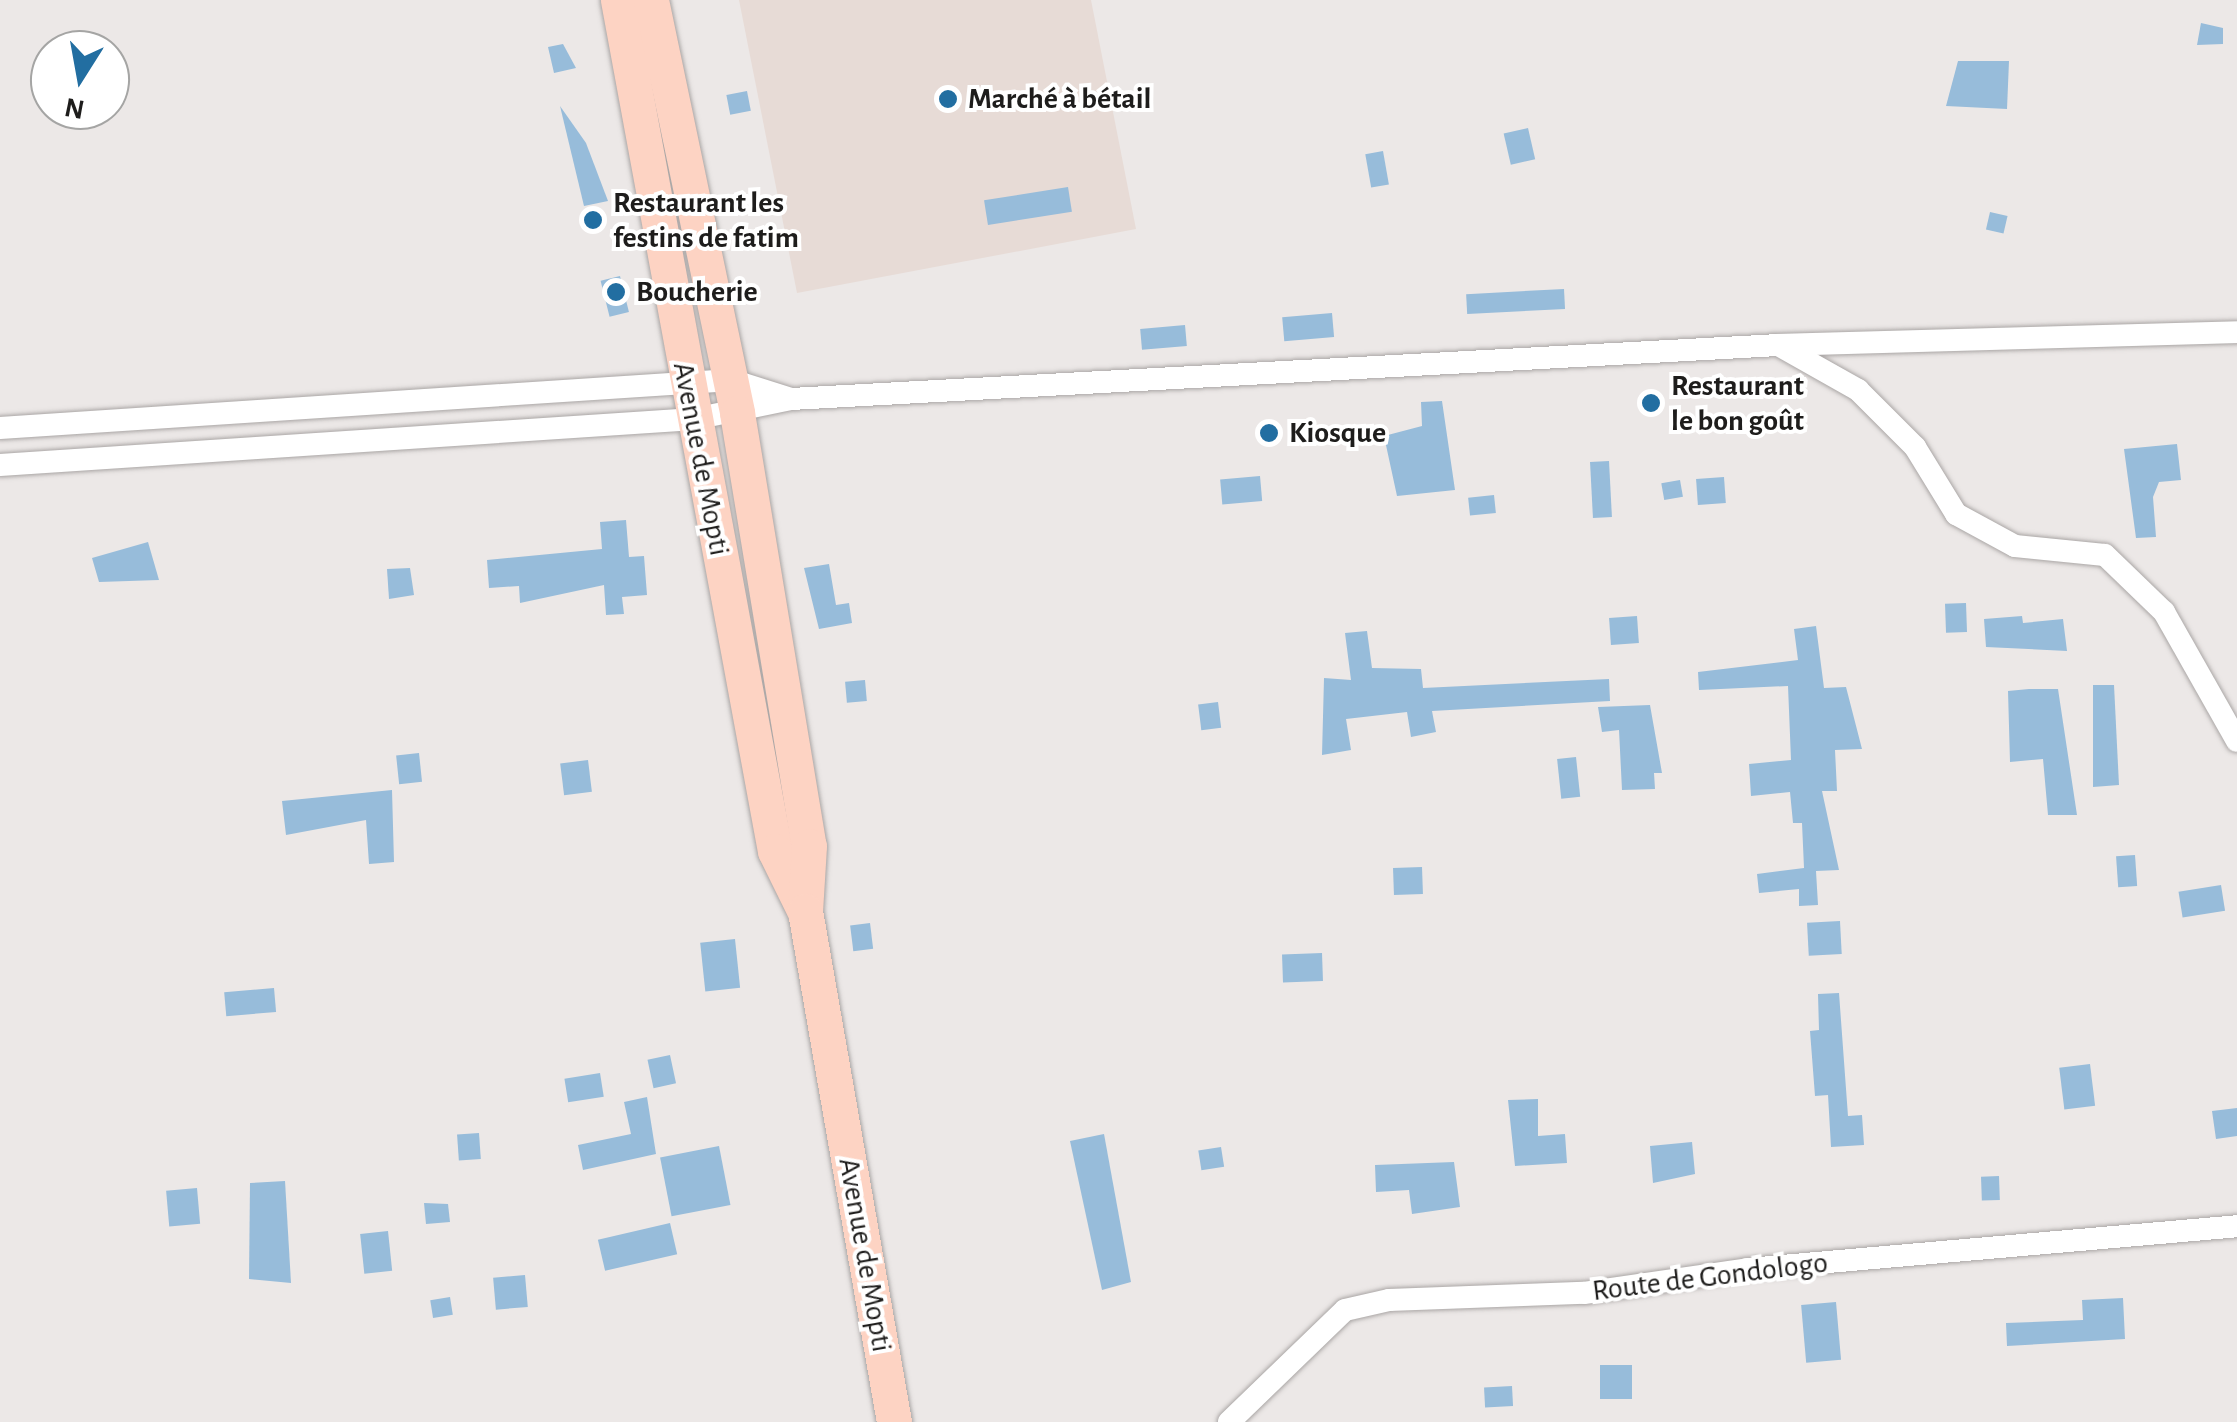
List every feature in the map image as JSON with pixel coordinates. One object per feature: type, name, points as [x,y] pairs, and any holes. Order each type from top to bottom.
[{"type":"main road","name":"Avenue de Mopti","points":[[618,0],[774,850],[805,911]]},
{"type":"main road","name":"Avenue de Mopti","points":[[651,0],[734,396],[809,846],[805,911],[894,1422]]},
{"type":"street","points":[[0,465],[734,396],[791,399],[1778,345],[2237,332]]},
{"type":"street","points":[[1778,345],[1858,390],[1915,447],[1956,514],[2014,546],[2105,554],[2164,612],[2237,741]]},
{"type":"street","points":[[0,428],[690,402],[734,396],[791,399]]},
{"type":"street","name":"Route de Gondologo","points":[[1229,1422],[1344,1310],[1389,1300],[1584,1293],[1767,1267],[2237,1226]]},
{"type":"shaded area","points":[[739,0],[1091,0],[1136,229],[797,293]]},
{"type":"building","points":[[2201,23],[2223,28],[2223,44],[2197,45]]},
{"type":"building","points":[[563,44],[576,68],[554,73],[548,47]]},
{"type":"building","points":[[1958,61],[2009,61],[2007,109],[1946,106]]},
{"type":"building","points":[[747,91],[751,111],[730,115],[726,95]]},
{"type":"building","points":[[560,106],[586,143],[608,201],[584,206]]},
{"type":"building","points":[[1528,128],[1535,159],[1511,165],[1504,134]]},
{"type":"building","points":[[1383,151],[1389,184],[1371,188],[1365,154]]},
{"type":"building","points":[[1068,187],[1072,212],[988,225],[984,200]]},
{"type":"building","points":[[1990,212],[2008,216],[2003,234],[1986,230]]},
{"type":"building","points":[[620,276],[629,312],[610,317],[601,281]]},
{"type":"building","points":[[1564,289],[1565,309],[1467,314],[1466,294]]},
{"type":"building","points":[[1332,313],[1334,337],[1284,341],[1282,317]]},
{"type":"building","points":[[1185,325],[1187,346],[1142,350],[1140,329]]},
{"type":"building","points":[[1442,401],[1455,490],[1397,496],[1384,436],[1422,426],[1421,402]]},
{"type":"building","points":[[2177,444],[2181,480],[2159,482],[2153,497],[2156,537],[2136,538],[2124,449]]},
{"type":"building","points":[[1609,461],[1612,517],[1593,518],[1590,462]]},
{"type":"building","points":[[1260,476],[1262,501],[1222,504],[1220,479]]},
{"type":"building","points":[[1724,477],[1726,503],[1698,505],[1696,479]]},
{"type":"building","points":[[1680,480],[1683,497],[1664,500],[1661,483]]},
{"type":"building","points":[[1494,495],[1496,513],[1470,516],[1468,498]]},
{"type":"building","points":[[626,520],[629,557],[644,556],[647,595],[622,597],[624,614],[606,615],[604,585],[520,603],[519,586],[489,588],[487,560],[602,549],[600,522]]},
{"type":"building","points":[[148,542],[159,580],[99,582],[92,558]]},
{"type":"building","points":[[829,564],[836,605],[849,603],[852,623],[819,629],[804,568]]},
{"type":"building","points":[[410,568],[414,595],[389,599],[387,569]]},
{"type":"building","points":[[1966,603],[1967,632],[1946,633],[1945,604]]},
{"type":"building","points":[[1637,616],[1639,643],[1611,645],[1609,618]]},
{"type":"building","points":[[2022,616],[2023,623],[2063,619],[2067,651],[1986,647],[1984,619]]},
{"type":"building","points":[[1816,626],[1824,688],[1846,687],[1862,749],[1835,750],[1837,791],[1822,791],[1839,870],[1816,871],[1818,905],[1799,906],[1799,889],[1759,893],[1757,874],[1804,868],[1802,823],[1793,823],[1790,792],[1751,796],[1749,764],[1791,760],[1788,686],[1699,690],[1698,672],[1798,660],[1794,629]]},
{"type":"building","points":[[1367,631],[1372,668],[1421,669],[1423,688],[1609,679],[1610,701],[1432,711],[1436,732],[1411,737],[1407,712],[1346,719],[1351,750],[1322,755],[1324,678],[1351,680],[1345,633]]},
{"type":"building","points":[[865,680],[867,701],[847,703],[845,682]]},
{"type":"building","points":[[2093,685],[2114,685],[2119,785],[2093,787]]},
{"type":"building","points":[[2058,689],[2077,815],[2048,815],[2043,759],[2010,762],[2008,691]]},
{"type":"building","points":[[1218,702],[1221,728],[1201,730],[1198,704]]},
{"type":"building","points":[[1650,705],[1662,773],[1654,773],[1655,789],[1622,790],[1619,730],[1602,732],[1598,707]]},
{"type":"building","points":[[419,753],[422,782],[399,784],[396,755]]},
{"type":"building","points":[[1576,757],[1580,797],[1561,799],[1557,759]]},
{"type":"building","points":[[588,760],[592,792],[564,795],[560,763]]},
{"type":"building","points":[[392,790],[394,862],[369,864],[366,820],[286,835],[282,801]]},
{"type":"building","points":[[2135,855],[2137,886],[2118,887],[2116,856]]},
{"type":"building","points":[[1422,867],[1423,894],[1394,895],[1393,868]]},
{"type":"building","points":[[2221,885],[2225,911],[2183,917],[2179,892]]},
{"type":"building","points":[[1840,921],[1842,954],[1809,956],[1807,923]]},
{"type":"building","points":[[870,923],[873,949],[853,951],[850,925]]},
{"type":"building","points":[[735,939],[740,988],[705,991],[700,943]]},
{"type":"building","points":[[1322,953],[1323,981],[1283,982],[1282,954]]},
{"type":"building","points":[[274,988],[276,1012],[226,1016],[224,992]]},
{"type":"building","points":[[1839,993],[1848,1116],[1862,1115],[1864,1145],[1831,1147],[1828,1095],[1815,1096],[1810,1031],[1819,1030],[1818,994]]},
{"type":"building","points":[[670,1055],[676,1083],[654,1088],[648,1060]]},
{"type":"building","points":[[2090,1064],[2095,1106],[2064,1109],[2059,1068]]},
{"type":"building","points":[[600,1073],[604,1097],[568,1102],[564,1079]]},
{"type":"building","points":[[647,1097],[656,1154],[583,1170],[578,1145],[631,1134],[624,1102]]},
{"type":"building","points":[[1538,1099],[1538,1136],[1565,1134],[1567,1163],[1515,1166],[1508,1100]]},
{"type":"building","points":[[2237,1108],[2237,1136],[2216,1139],[2212,1111]]},
{"type":"building","points":[[479,1133],[481,1159],[459,1160],[457,1135]]},
{"type":"building","points":[[1104,1134],[1131,1282],[1102,1290],[1070,1141]]},
{"type":"building","points":[[1692,1142],[1695,1174],[1653,1183],[1650,1146]]},
{"type":"building","points":[[719,1146],[730,1205],[672,1216],[660,1157]]},
{"type":"building","points":[[1221,1147],[1224,1167],[1201,1170],[1198,1151]]},
{"type":"building","points":[[1454,1162],[1460,1207],[1412,1214],[1409,1190],[1376,1192],[1375,1165]]},
{"type":"building","points":[[1999,1176],[2000,1200],[1982,1201],[1981,1177]]},
{"type":"building","points":[[285,1181],[291,1283],[249,1279],[250,1183]]},
{"type":"building","points":[[197,1188],[200,1224],[169,1227],[166,1191]]},
{"type":"building","points":[[424,1203],[448,1204],[450,1222],[426,1224]]},
{"type":"building","points":[[670,1223],[677,1254],[605,1271],[598,1240]]},
{"type":"building","points":[[388,1231],[392,1271],[364,1274],[360,1234]]},
{"type":"building","points":[[525,1275],[528,1307],[496,1310],[493,1278]]},
{"type":"building","points":[[450,1297],[453,1315],[433,1318],[430,1300]]},
{"type":"building","points":[[2123,1298],[2125,1339],[2007,1346],[2006,1323],[2083,1320],[2082,1300]]},
{"type":"building","points":[[1836,1302],[1841,1360],[1806,1363],[1801,1305]]},
{"type":"building","points":[[1600,1365],[1632,1365],[1632,1399],[1600,1399]]},
{"type":"building","points":[[1512,1386],[1513,1406],[1485,1407],[1484,1387]]},
{"type":"place","name":"Marché à bétail","points":[[948,99]]},
{"type":"place","name":"Restaurant les festins de fatim","points":[[593,220]]},
{"type":"place","name":"Boucherie","points":[[616,292]]},
{"type":"place","name":"Restaurant le bon goût","points":[[1651,403]]},
{"type":"place","name":"Kiosque","points":[[1269,433]]}]
